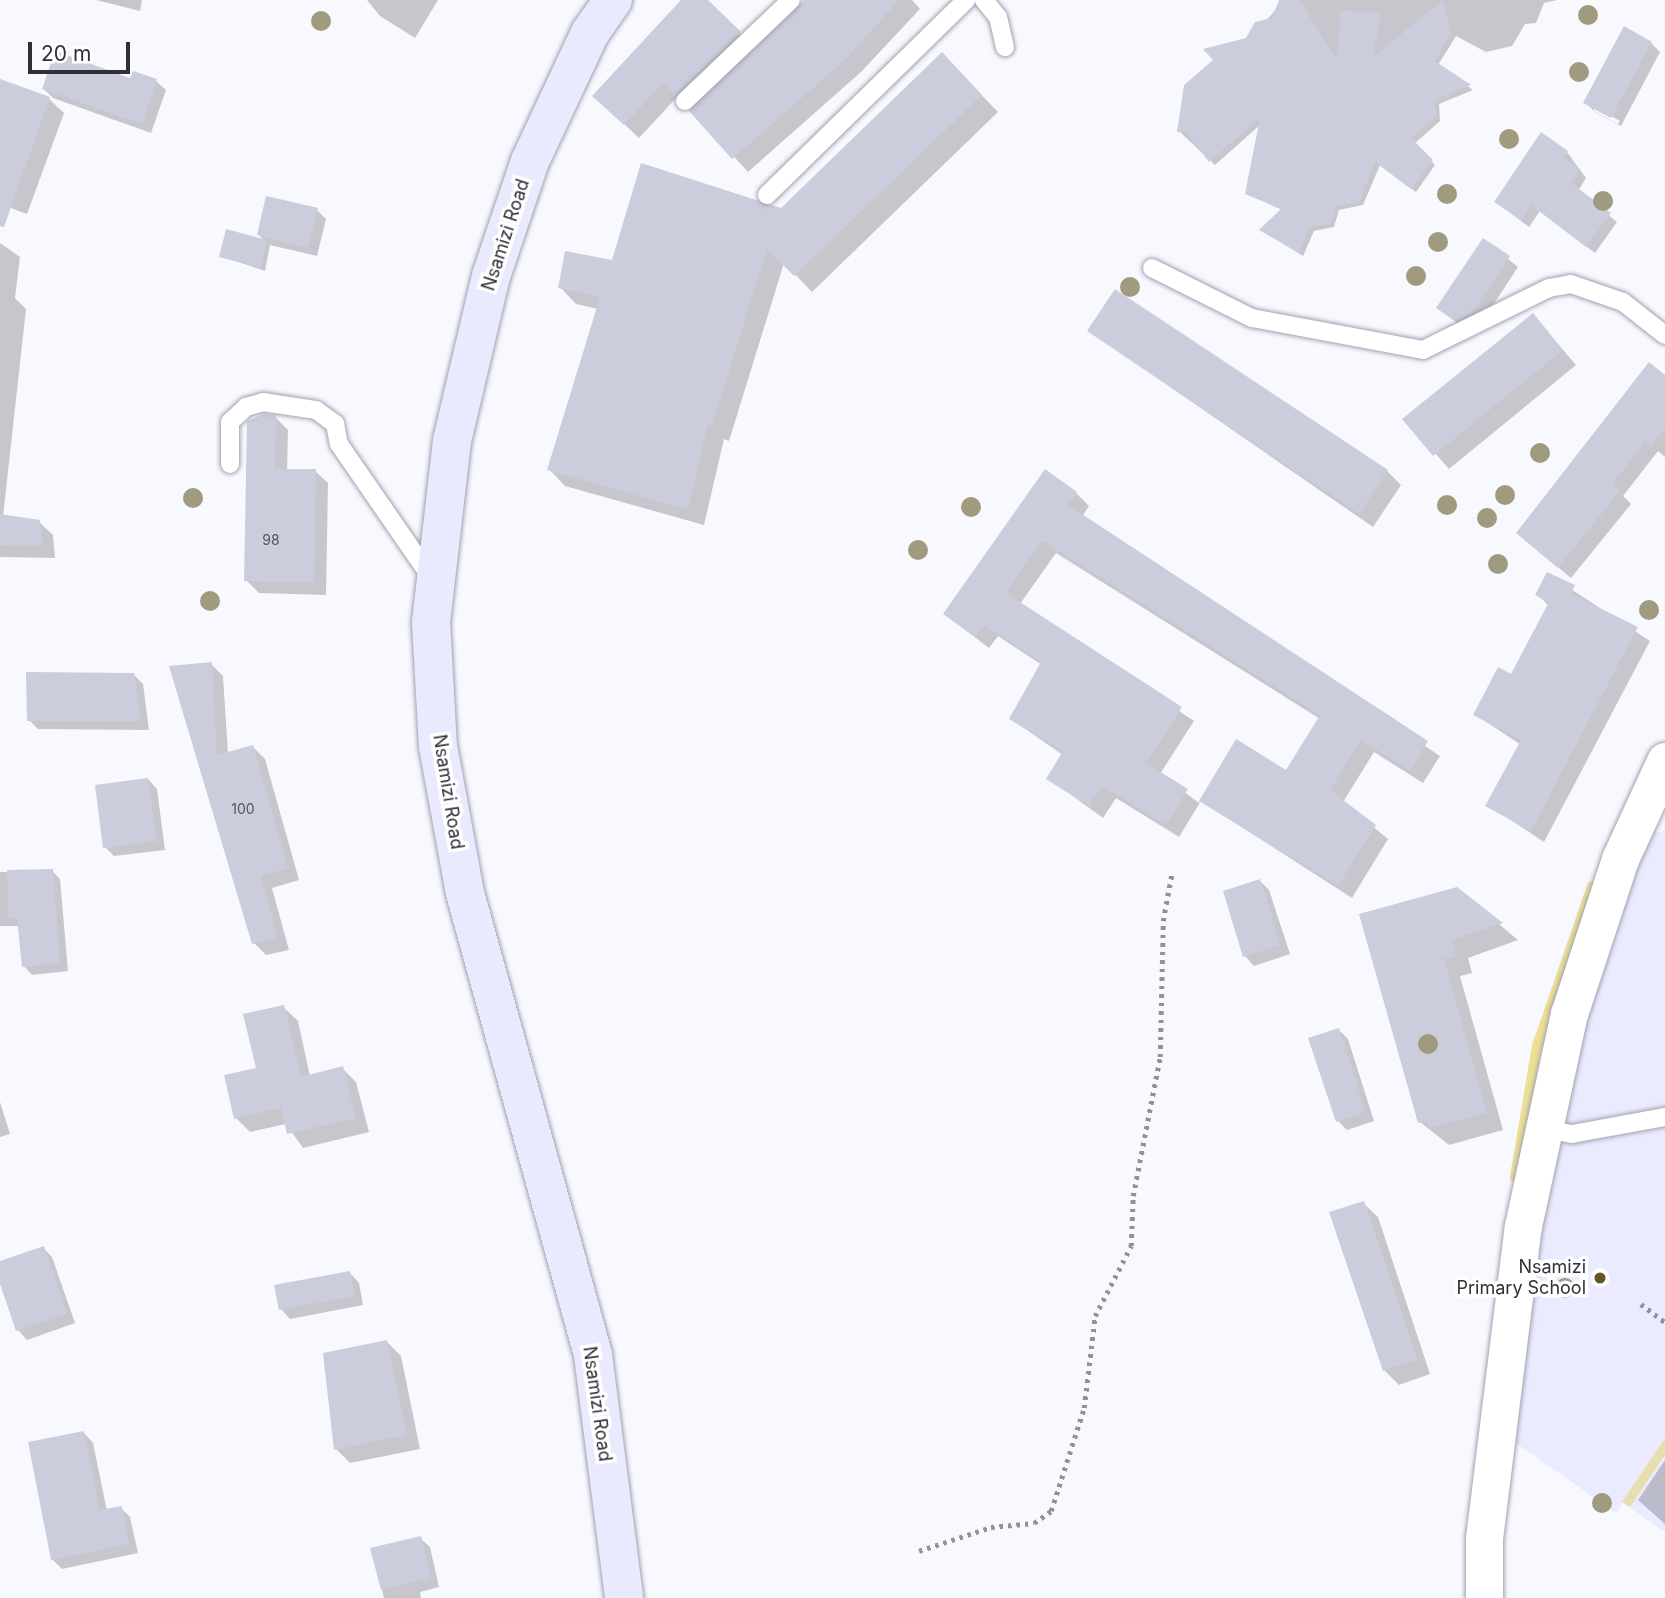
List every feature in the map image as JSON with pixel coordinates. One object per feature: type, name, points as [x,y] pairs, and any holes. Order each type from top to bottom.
[{"type":"street","name":"Nsamizi Road","points":[[613,0],[590,33],[530,161],[491,276],[452,440],[432,579],[439,746],[465,893],[593,1355],[624,1598]]},
{"type":"street","points":[[1483,1598],[1483,1538],[1508,1315],[1569,1014],[1620,859],[1665,761]]},
{"type":"lane","points":[[685,101],[791,0]]},
{"type":"lane","points":[[768,195],[966,0]]},
{"type":"lane","points":[[984,0],[998,17],[1005,47]]},
{"type":"lane","points":[[1152,268],[1252,318],[1423,350],[1549,288],[1572,284],[1623,302],[1665,335]]},
{"type":"lane","points":[[230,464],[230,422],[246,407],[263,402],[316,410],[335,424],[339,444],[432,579]]},
{"type":"lane","points":[[1546,1129],[1572,1135],[1665,1117]]},
{"type":"path","points":[[919,1551],[991,1527],[1034,1523],[1051,1511],[1084,1408],[1095,1316],[1131,1246],[1133,1196],[1160,1057],[1163,921],[1172,872]]},
{"type":"path","points":[[1641,1304],[1665,1322]]},
{"type":"shaded area","name":"Nsamizi Primary School","points":[[1665,831],[1665,1532],[1623,1503],[1616,1513],[1510,1439],[1549,1180],[1590,998],[1629,887],[1653,833]]},
{"type":"shaded area","points":[[1665,1438],[1665,1455],[1630,1507],[1622,1502]]},
{"type":"building","points":[[681,0],[708,0],[741,32],[675,96],[664,82],[624,125],[592,96]]},
{"type":"building","points":[[804,0],[899,0],[847,58],[732,159],[689,111]]},
{"type":"building","points":[[1279,0],[1299,0],[1337,59],[1341,10],[1381,13],[1373,57],[1443,0],[1451,33],[1435,61],[1471,85],[1435,100],[1436,116],[1411,138],[1433,160],[1411,189],[1375,162],[1359,202],[1336,206],[1330,224],[1310,227],[1299,253],[1259,230],[1281,209],[1245,194],[1260,118],[1209,162],[1186,132],[1177,132],[1184,85],[1213,60],[1203,49],[1246,38],[1255,22],[1272,18]]},
{"type":"building","points":[[1624,26],[1652,42],[1611,118],[1583,103]]},
{"type":"building","points":[[55,51],[130,78],[133,71],[157,79],[142,124],[42,89]]},
{"type":"building","points":[[942,52],[982,95],[794,276],[767,249],[712,426],[708,424],[688,510],[547,470],[600,297],[558,288],[565,251],[612,260],[641,163],[781,208]]},
{"type":"building","points":[[0,79],[50,97],[4,227],[0,226]]},
{"type":"building","points":[[1541,132],[1568,151],[1563,158],[1580,169],[1571,183],[1611,213],[1586,247],[1531,205],[1521,220],[1494,202]]},
{"type":"building","points":[[266,196],[318,208],[308,248],[257,235]]},
{"type":"building","points":[[226,229],[267,240],[261,268],[219,257]]},
{"type":"building","points":[[1483,238],[1510,256],[1472,313],[1455,321],[1436,308]]},
{"type":"building","points":[[1115,289],[1388,470],[1359,514],[1087,331]]},
{"type":"building","points":[[1533,313],[1563,350],[1433,456],[1402,419]]},
{"type":"building","points":[[1649,362],[1665,375],[1665,428],[1651,446],[1645,442],[1612,484],[1620,491],[1558,568],[1516,533]]},
{"type":"building","points":[[264,414],[276,415],[275,469],[316,469],[314,583],[244,581],[247,421]]},
{"type":"building","points":[[1045,469],[1077,492],[1068,505],[1428,741],[1410,771],[1361,740],[1330,790],[1376,825],[1338,886],[1199,801],[1236,739],[1286,770],[1320,715],[1042,541],[1006,593],[1182,707],[1146,763],[1188,789],[1166,825],[1102,786],[1089,806],[1046,779],[1063,751],[1009,719],[1041,662],[984,625],[975,637],[943,614]]},
{"type":"building","points":[[0,514],[40,520],[43,546],[0,545]]},
{"type":"building","points":[[1547,572],[1575,585],[1571,594],[1638,627],[1531,831],[1485,806],[1521,740],[1473,715],[1498,667],[1511,674],[1549,602],[1535,595]]},
{"type":"building","points":[[212,662],[217,755],[253,745],[288,868],[261,876],[278,938],[252,944],[169,666]]},
{"type":"building","points":[[26,672],[134,673],[141,721],[27,721]]},
{"type":"building","points":[[148,778],[157,841],[103,848],[95,785]]},
{"type":"building","points":[[53,869],[60,963],[22,967],[17,918],[8,918],[7,870]]},
{"type":"building","points":[[1260,879],[1281,945],[1243,957],[1223,891]]},
{"type":"building","points":[[1457,887],[1503,923],[1452,940],[1456,956],[1444,959],[1487,1113],[1430,1128],[1427,1121],[1418,1123],[1359,914]]},
{"type":"building","points":[[284,1005],[301,1077],[343,1066],[356,1118],[287,1134],[281,1108],[234,1119],[224,1075],[256,1068],[243,1014]]},
{"type":"building","points":[[1339,1028],[1366,1112],[1336,1122],[1308,1038]]},
{"type":"building","points":[[1364,1201],[1417,1360],[1383,1371],[1329,1212]]},
{"type":"building","points":[[44,1246],[67,1314],[16,1331],[0,1284],[0,1261]]},
{"type":"building","points":[[350,1271],[355,1296],[279,1310],[274,1285]]},
{"type":"building","points":[[387,1340],[407,1435],[334,1450],[323,1353]]},
{"type":"building","points":[[84,1431],[100,1510],[122,1506],[129,1544],[51,1560],[28,1442]]},
{"type":"building","points":[[421,1536],[431,1578],[381,1590],[370,1548]]},
{"type":"waterway","points":[[1515,1177],[1537,1046],[1592,886]]},
{"type":"place","name":"Nsamizi Primary School","points":[[1600,1278]]}]
